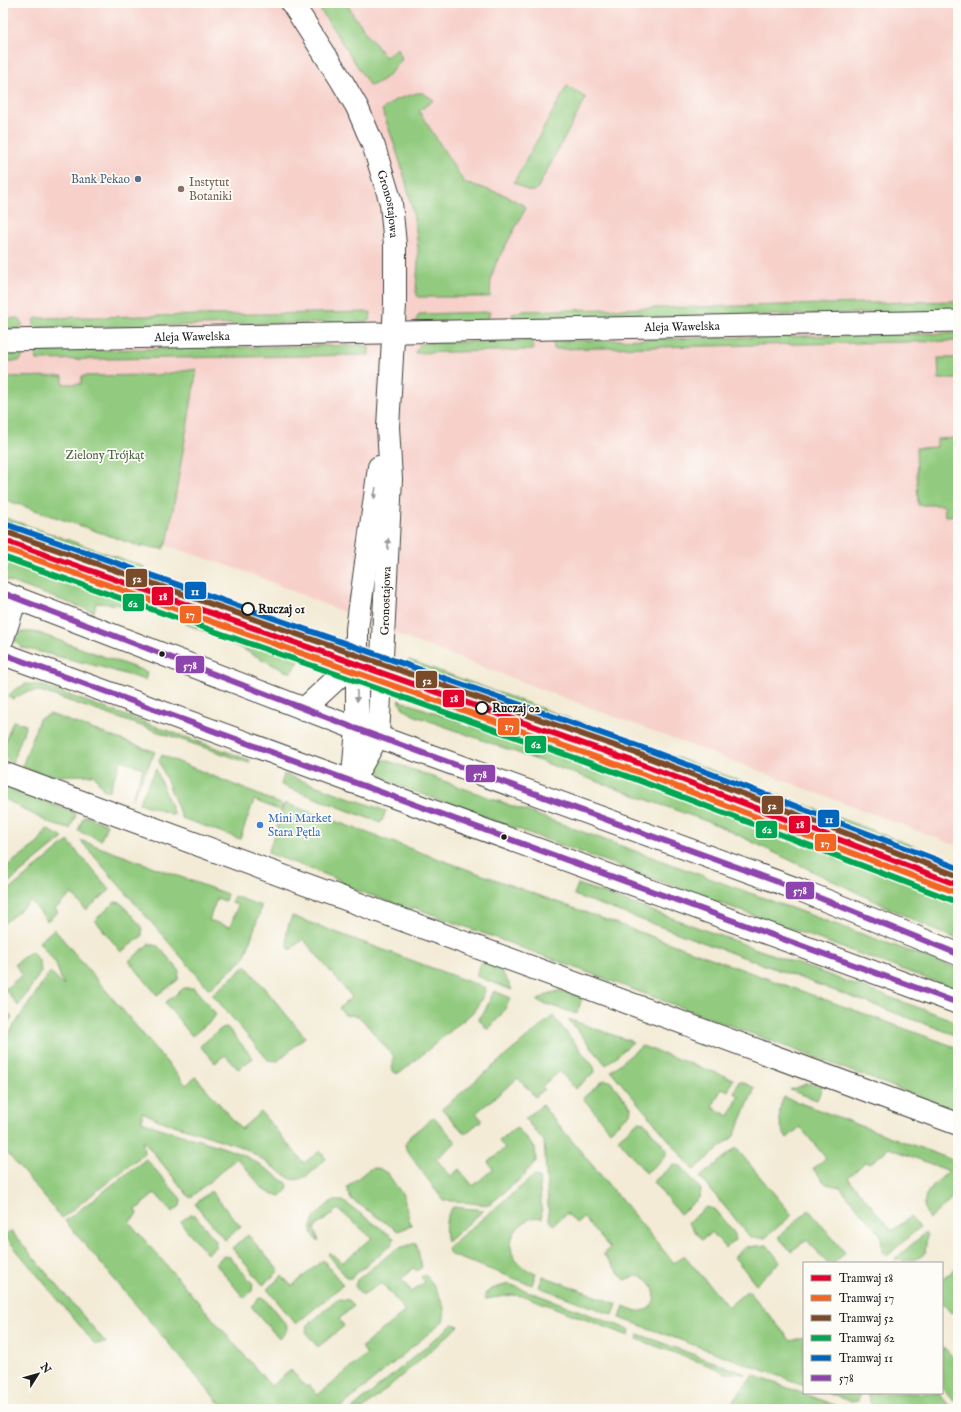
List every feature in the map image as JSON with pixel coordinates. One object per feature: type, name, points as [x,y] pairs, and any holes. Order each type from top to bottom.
[{"type":"street","name":"Gronostajowa","points":[[292,3],[357,106],[374,147],[391,203],[395,245],[395,304],[388,427],[391,479],[378,736],[352,782]]},
{"type":"street","name":"Aleja Wawelska","points":[[405,332],[958,321]]},
{"type":"street","name":"Aleja Wawelska","points":[[3,340],[380,333]]},
{"type":"street","name":"Gronostajowa","points":[[352,782],[357,729],[357,629],[380,458],[388,427]]},
{"type":"street","points":[[3,638],[10,595],[357,729],[800,890],[958,954]]},
{"type":"street","name":"Gronostajowa","points":[[304,709],[344,672],[357,629]]},
{"type":"street","points":[[3,654],[958,1003]]},
{"type":"street","points":[[3,773],[958,1124]]},
{"type":"shaded area","points":[[3,3],[958,3],[958,846],[411,640],[244,571],[3,491]]},
{"type":"green space","points":[[316,3],[347,3],[352,13],[385,57],[398,48],[402,59],[384,78],[370,86]]},
{"type":"green space","points":[[567,86],[586,98],[537,189],[531,191],[523,188],[514,182]]},
{"type":"green space","points":[[417,93],[423,93],[434,100],[419,111],[464,182],[505,195],[525,206],[525,210],[496,263],[491,278],[490,297],[418,297],[416,292],[418,249],[413,214],[400,162],[382,110],[395,100]]},
{"type":"green space","points":[[958,301],[958,311],[516,321],[512,314],[520,311]]},
{"type":"green space","points":[[371,312],[370,320],[365,322],[37,328],[34,325],[34,320],[37,318]]},
{"type":"green space","points":[[490,312],[487,321],[415,323],[419,314]]},
{"type":"green space","points":[[18,318],[22,325],[19,329],[3,329],[3,319]]},
{"type":"green space","points":[[958,333],[958,341],[554,349],[553,341]]},
{"type":"green space","points":[[532,340],[533,350],[415,353],[421,343]]},
{"type":"green space","points":[[364,345],[369,347],[369,355],[37,360],[35,353],[37,351]]},
{"type":"green space","points":[[19,350],[22,358],[19,361],[3,361],[3,351]]},
{"type":"green space","points":[[938,358],[958,358],[958,379],[939,379]]},
{"type":"green space","name":"Zielony Trójkąt","points":[[197,369],[168,539],[163,549],[139,546],[3,499],[3,377],[63,376],[63,384],[81,384],[82,376],[156,375]]},
{"type":"green space","points":[[958,438],[958,515],[945,516],[944,505],[918,505],[916,448],[937,447],[937,439]]},
{"type":"green space","points":[[3,517],[145,567],[140,580],[311,640],[305,654],[291,672],[285,671],[225,640],[186,624],[186,621],[165,614],[164,616],[136,606],[96,603],[94,612],[3,579]]},
{"type":"green space","points":[[22,632],[34,632],[41,634],[147,672],[145,680],[101,667],[20,647],[16,643],[15,639],[18,634]]},
{"type":"green space","points":[[409,660],[738,780],[958,863],[958,939],[939,932],[717,825],[413,715],[403,708],[398,700],[573,760],[585,772],[591,767],[575,756],[578,737],[405,675]]},
{"type":"green space","points":[[26,684],[40,685],[250,760],[249,763],[40,691],[26,692],[13,699],[8,696],[14,690]]},
{"type":"green space","points":[[50,714],[155,752],[132,799],[143,768],[121,760],[109,791],[103,789],[94,775],[46,776],[22,767],[39,719]]},
{"type":"green space","points":[[13,721],[26,725],[12,764],[3,755],[3,748]]},
{"type":"green space","points":[[162,755],[283,805],[281,811],[254,800],[240,839],[182,818],[159,761]]},
{"type":"green space","points":[[378,759],[386,760],[958,969],[958,990],[389,782],[375,769],[374,764]]},
{"type":"green space","points":[[156,769],[174,815],[139,803]]},
{"type":"green space","points":[[284,774],[386,811],[381,823],[281,785]]},
{"type":"green space","points":[[3,786],[74,812],[76,815],[70,829],[51,824],[3,798]]},
{"type":"green space","points":[[285,803],[958,1048],[958,1111],[413,907],[412,910],[339,884],[340,880],[268,853]]},
{"type":"green space","points":[[84,816],[107,824],[101,840],[78,831]]},
{"type":"green space","points":[[47,829],[63,838],[3,887],[3,869],[38,843]]},
{"type":"green space","points":[[80,840],[227,894],[225,901],[217,898],[209,920],[230,927],[238,905],[231,903],[234,896],[261,906],[244,959],[209,989]]},
{"type":"green space","points":[[68,841],[110,890],[86,910],[72,894],[55,909],[58,912],[47,921],[31,901],[3,924],[3,895]]},
{"type":"green space","points":[[578,884],[958,1022],[958,1036],[574,895]]},
{"type":"green space","points":[[115,902],[121,903],[142,927],[142,936],[121,952],[95,920]]},
{"type":"green space","points":[[292,916],[486,988],[480,1002],[471,1014],[400,1073],[395,1073],[392,1069],[394,1057],[359,1016],[345,1015],[339,1008],[352,997],[303,939],[290,950],[287,941],[287,933]]},
{"type":"green space","points":[[54,929],[186,1085],[196,1077],[241,1129],[261,1112],[304,1163],[320,1151],[326,1159],[305,1177],[296,1180],[291,1179],[248,1150],[159,1120],[142,1112],[142,1121],[167,1131],[220,1146],[245,1156],[287,1183],[287,1190],[281,1196],[265,1191],[237,1158],[190,1198],[143,1140],[144,1154],[62,1218],[3,1148],[3,1042],[50,972],[64,986],[55,962],[39,942]]},
{"type":"green space","points":[[149,944],[158,946],[179,970],[178,980],[157,995],[129,961]]},
{"type":"green space","points":[[31,951],[40,962],[41,972],[18,1006],[5,989],[22,975],[15,964]]},
{"type":"green space","points":[[481,961],[492,965],[500,971],[507,979],[512,990],[476,976]]},
{"type":"green space","points":[[246,966],[305,1037],[278,1061],[268,1060],[212,994]]},
{"type":"green space","points":[[184,988],[194,988],[216,1014],[213,1019],[192,1036],[165,1003]]},
{"type":"green space","points":[[561,990],[582,998],[577,1014],[537,1001],[548,994]]},
{"type":"green space","points":[[494,991],[511,998],[501,1015],[488,1030],[478,1018],[484,1013]]},
{"type":"green space","points":[[3,1007],[12,1017],[3,1028]]},
{"type":"green space","points":[[553,1016],[594,1067],[595,1072],[575,1089],[560,1071],[542,1086],[545,1089],[535,1097],[518,1078],[476,1113],[482,1120],[465,1134],[442,1109]]},
{"type":"green space","points":[[568,1019],[633,1042],[606,1065]]},
{"type":"green space","points":[[227,1027],[253,1058],[238,1069],[225,1055],[215,1063],[200,1046],[222,1028]]},
{"type":"green space","points":[[642,1046],[733,1079],[728,1091],[722,1088],[712,1107],[729,1116],[739,1096],[734,1093],[739,1081],[755,1088],[734,1136],[694,1170],[611,1071]]},
{"type":"green space","points":[[604,1080],[610,1081],[631,1107],[630,1113],[610,1131],[583,1098]]},
{"type":"green space","points":[[806,1084],[823,1086],[817,1100],[790,1090]]},
{"type":"green space","points":[[784,1097],[958,1162],[958,1194],[929,1219],[925,1203],[928,1191],[949,1171],[889,1148],[870,1164],[865,1162],[848,1178],[892,1231],[910,1217],[920,1227],[887,1256],[882,1251],[881,1235],[840,1187],[826,1184],[813,1169],[826,1158],[800,1127],[787,1138],[780,1123],[780,1107]]},
{"type":"green space","points":[[542,1105],[674,1263],[684,1255],[728,1307],[748,1290],[791,1341],[803,1337],[803,1385],[620,1318],[624,1306],[640,1311],[649,1308],[655,1295],[653,1288],[649,1282],[643,1278],[635,1277],[625,1280],[603,1254],[610,1248],[583,1217],[576,1223],[567,1213],[553,1225],[549,1220],[544,1141],[525,1119]]},
{"type":"green space","points":[[434,1117],[456,1142],[436,1159],[451,1176],[459,1169],[473,1186],[493,1169],[488,1162],[505,1148],[499,1141],[516,1127],[535,1148],[536,1162],[526,1171],[525,1175],[489,1205],[443,1200],[407,1151],[405,1145],[410,1136]]},
{"type":"green space","points":[[639,1121],[644,1122],[667,1150],[665,1157],[646,1173],[618,1139]]},
{"type":"green space","points":[[736,1148],[792,1215],[765,1238],[751,1238],[700,1177]]},
{"type":"green space","points":[[146,1159],[181,1199],[180,1206],[172,1212],[155,1193],[136,1210],[138,1214],[129,1222],[271,1386],[291,1370],[306,1387],[309,1385],[318,1395],[367,1354],[361,1347],[405,1311],[382,1283],[362,1295],[355,1286],[357,1280],[396,1249],[416,1243],[422,1267],[417,1271],[413,1268],[401,1279],[412,1292],[425,1282],[421,1277],[426,1275],[440,1297],[444,1309],[443,1321],[339,1409],[224,1409],[65,1221]]},
{"type":"green space","points":[[673,1165],[681,1166],[701,1190],[699,1198],[680,1214],[653,1182]]},
{"type":"green space","points":[[374,1168],[380,1169],[387,1173],[403,1195],[411,1226],[398,1231],[351,1199],[347,1187],[368,1170]]},
{"type":"green space","points":[[534,1176],[539,1177],[542,1218],[531,1218],[522,1224],[512,1238],[511,1245],[512,1253],[515,1259],[528,1270],[536,1273],[532,1285],[451,1255],[447,1248]]},
{"type":"green space","points":[[211,1191],[241,1227],[225,1240],[195,1204]]},
{"type":"green space","points":[[332,1201],[343,1201],[394,1238],[391,1245],[351,1278],[347,1278],[328,1254],[330,1252],[342,1263],[372,1238],[338,1209],[314,1228],[319,1241],[317,1241],[313,1235],[312,1223],[314,1218],[322,1209]]},
{"type":"green space","points":[[453,1207],[484,1210],[447,1242],[446,1223],[448,1215]]},
{"type":"green space","points":[[706,1207],[714,1209],[735,1234],[735,1240],[726,1248],[712,1232],[702,1240],[688,1223]]},
{"type":"green space","points":[[809,1210],[845,1253],[835,1262],[826,1262],[807,1240],[791,1251],[778,1237]]},
{"type":"green space","points":[[190,1215],[195,1215],[216,1241],[215,1247],[207,1254],[180,1222]]},
{"type":"green space","points":[[12,1232],[106,1343],[95,1344],[3,1234]]},
{"type":"green space","points":[[925,1233],[927,1235],[925,1254],[911,1260],[903,1261],[895,1259]]},
{"type":"green space","points":[[248,1235],[279,1271],[263,1285],[232,1248]]},
{"type":"green space","points":[[767,1245],[780,1262],[756,1284],[734,1257],[746,1247]]},
{"type":"green space","points":[[224,1256],[230,1257],[253,1284],[252,1291],[244,1298],[215,1263]]},
{"type":"green space","points":[[323,1260],[343,1285],[296,1324],[267,1289],[282,1276],[292,1286]]},
{"type":"green space","points":[[958,1266],[958,1308],[951,1313],[943,1303],[943,1279]]},
{"type":"green space","points":[[543,1276],[617,1304],[613,1315],[539,1287]]},
{"type":"green space","points":[[509,1284],[630,1330],[629,1336],[524,1296],[512,1295],[486,1299],[485,1294],[491,1289]]},
{"type":"green space","points":[[259,1298],[265,1299],[287,1326],[286,1332],[279,1339],[251,1306]]},
{"type":"green space","points":[[337,1299],[348,1300],[354,1306],[339,1319],[344,1326],[318,1347],[306,1333],[307,1326]]},
{"type":"green space","points":[[453,1324],[459,1326],[363,1409],[352,1409]]},
{"type":"green space","points":[[638,1334],[746,1374],[725,1373],[718,1369],[637,1339]]},
{"type":"green space","points":[[945,1348],[958,1363],[958,1400],[952,1399],[943,1388],[943,1349]]},
{"type":"green space","points":[[753,1375],[845,1409],[726,1409]]},
{"type":"green space","points":[[830,1394],[860,1394],[858,1401],[852,1402]]},
{"type":"green space","points":[[867,1394],[940,1394],[950,1407],[947,1409],[875,1409],[870,1403]]},
{"type":"tram line","name":"11","points":[[8,525],[646,749],[958,868]]},
{"type":"tram line","name":"52","points":[[6,532],[644,756],[958,876]]},
{"type":"tram line","name":"18","points":[[3,540],[641,764],[958,885]]},
{"type":"tram line","name":"17","points":[[3,548],[638,772],[955,892]]},
{"type":"tram line","name":"62","points":[[3,557],[635,779],[952,900]]},
{"type":"transit line","name":"578","points":[[3,593],[357,729],[800,890],[958,954]]},
{"type":"transit line","name":"578","points":[[3,654],[958,1003]]},
{"type":"place","name":"Bank Pekao","points":[[138,179]]},
{"type":"place","name":"Instytut Botaniki","points":[[181,189]]},
{"type":"place","name":"Ruczaj 01","points":[[248,609]]},
{"type":"place","name":"Ruczaj 02","points":[[482,708]]},
{"type":"place","name":"Mini Market Stara Pętla","points":[[260,825]]}]
